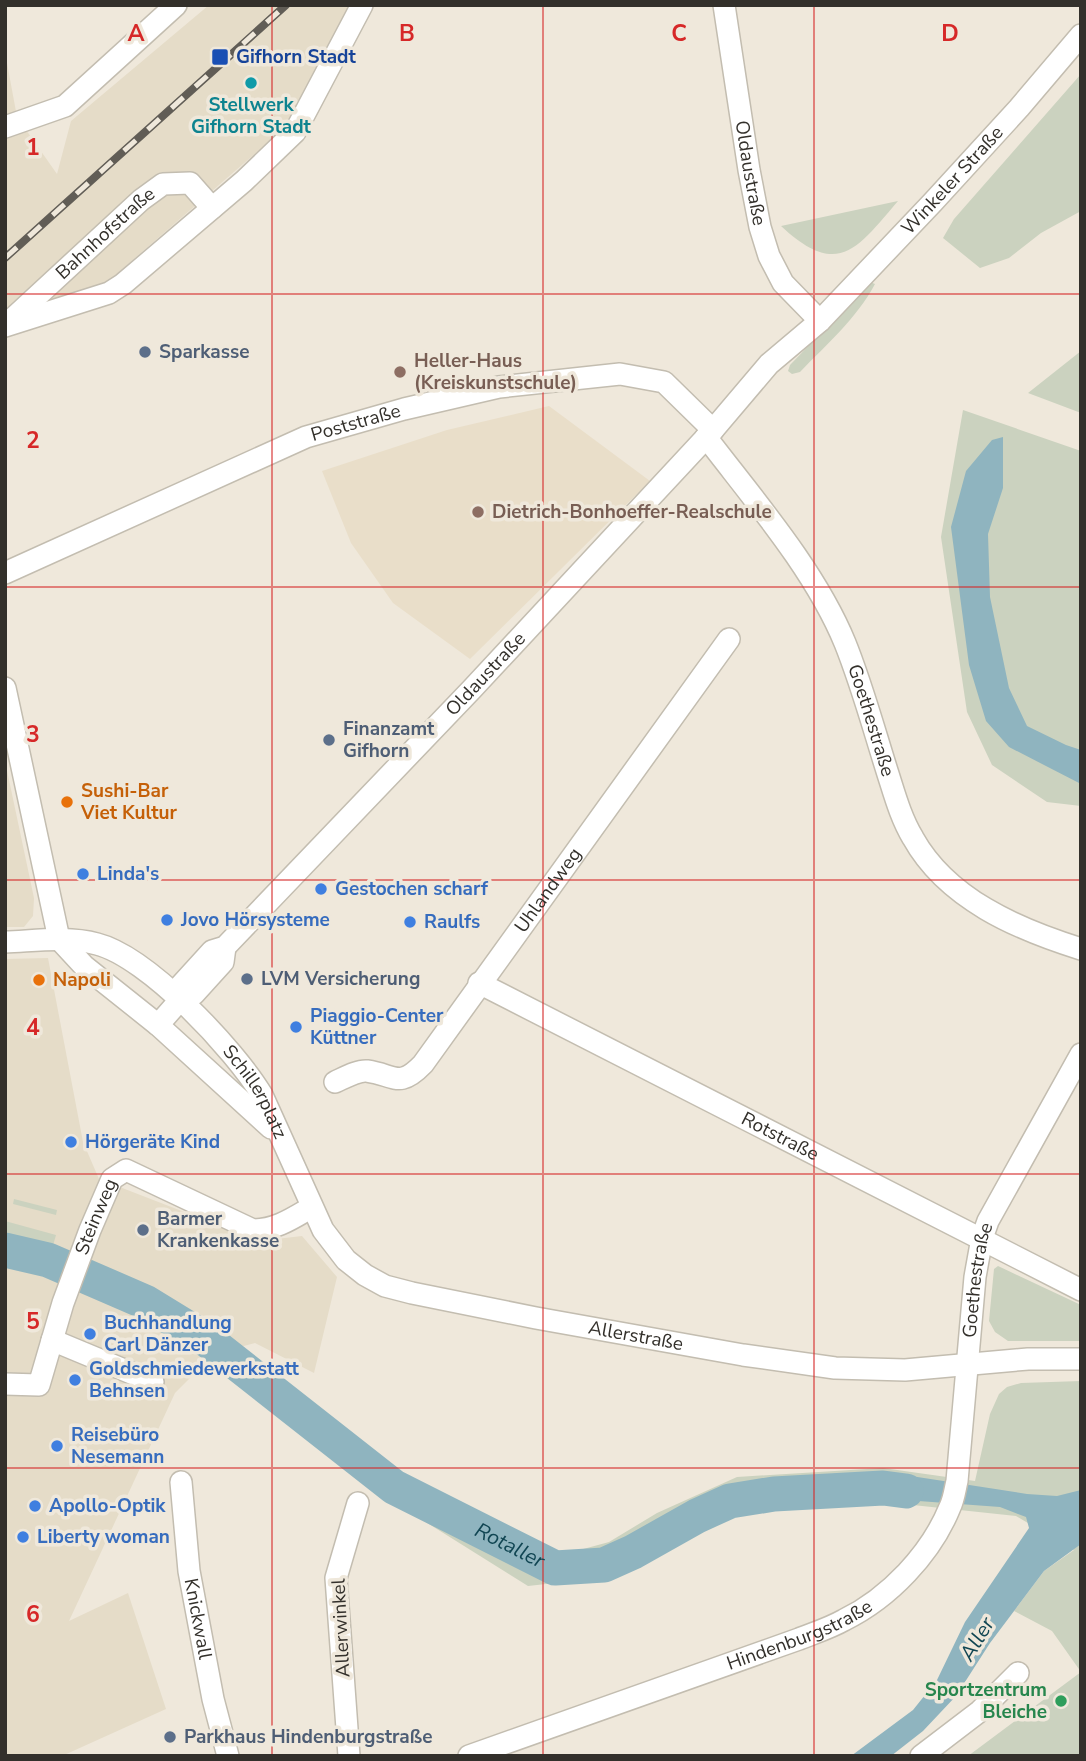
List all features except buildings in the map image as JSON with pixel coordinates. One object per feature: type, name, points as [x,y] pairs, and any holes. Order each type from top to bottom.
[{"type":"street","points":[[5,127],[65,106],[176,5]]},
{"type":"street","name":"Bahnhofstraße","points":[[5,326],[110,293],[212,208],[295,132],[362,5]]},
{"type":"street","name":"Oldaustraße","points":[[158,1025],[180,1000],[181,985],[212,951],[225,947],[472,689],[710,433],[769,364],[820,321],[783,283],[769,256],[760,227],[724,5]]},
{"type":"street","name":"Winkeler Straße","points":[[820,321],[1010,117],[1081,35]]},
{"type":"street","name":"Bahnhofstraße","points":[[5,326],[141,200],[163,184],[190,184],[212,208]]},
{"type":"street","name":"Poststraße","points":[[5,573],[306,437],[404,409],[499,387],[620,374],[664,382],[710,433]]},
{"type":"street","name":"Goethestraße","points":[[710,433],[809,575],[845,642],[900,810],[913,839],[951,884],[990,913],[1032,932],[1081,949]]},
{"type":"street","name":"Uhlandweg","points":[[335,1082],[365,1070],[398,1080],[409,1077],[424,1063],[729,639]]},
{"type":"street","points":[[5,688],[59,939],[5,942]]},
{"type":"street","name":"Schillerplatz","points":[[59,939],[97,944],[112,950],[143,970],[180,1000],[212,1031],[250,1076],[262,1095],[278,1134]]},
{"type":"street","name":"Schillerplatz","points":[[59,939],[84,966],[158,1025],[278,1134]]},
{"type":"street","name":"Rotstraße","points":[[479,984],[1081,1290]]},
{"type":"street","name":"Goethestraße","points":[[968,1364],[975,1277],[988,1221],[1081,1054]]},
{"type":"street","name":"Allerstraße","points":[[278,1134],[323,1230],[346,1260],[385,1286],[729,1353],[835,1368],[905,1370],[1028,1359],[1081,1359]]},
{"type":"street","name":"Steinweg","points":[[5,1384],[39,1385],[63,1303],[81,1254],[112,1179],[126,1170],[253,1230],[266,1230],[285,1223],[312,1207]]},
{"type":"street","points":[[52,1340],[153,1382]]},
{"type":"street","name":"Hindenburgstraße","points":[[469,1756],[799,1639],[845,1620],[878,1599],[931,1543],[951,1506],[957,1481],[968,1364]]},
{"type":"street","name":"Knickwall","points":[[181,1482],[189,1571],[213,1699],[228,1756]]},
{"type":"street","name":"Allerwinkel","points":[[349,1756],[336,1578],[358,1503]]},
{"type":"street","points":[[921,1756],[980,1711],[1018,1672]]},
{"type":"shaded area","points":[[209,5],[352,5],[289,124],[104,285],[5,315],[5,52],[17,117],[57,174],[71,121]]},
{"type":"shaded area","name":"Dietrich-Bonhoeffer-Realschule","points":[[549,406],[650,481],[470,659],[393,603],[351,543],[322,471],[447,430]]},
{"type":"shaded area","points":[[5,761],[34,898],[33,916],[24,927],[5,927]]},
{"type":"shaded area","points":[[48,958],[83,1142],[99,1179],[259,1241],[302,1236],[337,1277],[314,1373],[255,1343],[214,1354],[175,1393],[69,1621],[128,1593],[166,1709],[62,1756],[5,1756],[5,959]]},
{"type":"green space","points":[[1081,74],[1081,211],[1041,233],[1009,258],[980,268],[943,238],[954,219]]},
{"type":"green space","points":[[898,201],[858,244],[846,251],[832,254],[818,251],[801,242],[781,226]]},
{"type":"green space","points":[[870,282],[875,284],[868,296],[840,331],[800,372],[792,374],[788,371],[790,365]]},
{"type":"green space","points":[[1081,351],[1081,413],[1028,393]]},
{"type":"green space","points":[[963,410],[1081,451],[1081,806],[1047,802],[992,765],[967,712],[941,537]]},
{"type":"green space","points":[[14,1199],[57,1210],[56,1215],[13,1204]]},
{"type":"green space","points":[[5,1221],[56,1235],[52,1249],[142,1284],[208,1324],[387,1465],[528,1544],[565,1554],[609,1542],[657,1513],[737,1477],[883,1468],[975,1481],[990,1414],[999,1394],[1007,1387],[1021,1383],[1081,1381],[1081,1672],[1052,1631],[1014,1611],[1044,1571],[1074,1550],[1016,1516],[894,1503],[788,1506],[734,1511],[620,1570],[582,1580],[528,1586],[365,1484],[263,1403],[196,1342],[106,1293],[41,1269],[5,1260]]},
{"type":"green space","points":[[998,1266],[1081,1305],[1081,1341],[1008,1341],[995,1332],[989,1321],[994,1269]]},
{"type":"green space","name":"Sportzentrum Bleiche","points":[[1081,1672],[1081,1756],[968,1756]]},
{"type":"water","points":[[1003,437],[1003,488],[988,534],[990,597],[1009,688],[1027,726],[1081,750],[1081,784],[1009,747],[986,721],[969,665],[951,527],[966,471],[992,440]]},
{"type":"water","name":"Aller","points":[[898,1474],[1027,1494],[1057,1496],[1081,1490],[1081,1544],[1044,1571],[990,1643],[956,1696],[923,1731],[891,1756],[851,1756],[913,1710],[937,1680],[965,1622],[1029,1528],[1026,1517],[1000,1507],[905,1500],[860,1502],[856,1476]]},
{"type":"waterway","name":"Rotaller","points":[[5,1250],[48,1260],[145,1302],[207,1340],[394,1487],[555,1568],[604,1565],[730,1501],[774,1494],[883,1488],[906,1491]]},
{"type":"railway","points":[[5,258],[286,5]]},
{"type":"place","name":"Gifhorn Stadt","points":[[220,57]]},
{"type":"place","name":"Stellwerk Gifhorn Stadt","points":[[251,83]]},
{"type":"place","name":"Sparkasse","points":[[145,352]]},
{"type":"place","name":"Heller-Haus (Kreiskunstschule)","points":[[400,372]]},
{"type":"place","name":"Dietrich-Bonhoeffer-Realschule","points":[[478,512]]},
{"type":"place","name":"Finanzamt Gifhorn","points":[[329,740]]},
{"type":"place","name":"Sushi-Bar Viet Kultur","points":[[67,802]]},
{"type":"place","name":"Linda's","points":[[83,874]]},
{"type":"place","name":"Gestochen scharf","points":[[321,889]]},
{"type":"place","name":"Jovo Hörsysteme","points":[[167,920]]},
{"type":"place","name":"Raulfs","points":[[410,922]]},
{"type":"place","name":"LVM Versicherung","points":[[247,979]]},
{"type":"place","name":"Napoli","points":[[39,980]]},
{"type":"place","name":"Piaggio-Center Küttner","points":[[296,1027]]},
{"type":"place","name":"Hörgeräte Kind","points":[[71,1142]]},
{"type":"place","name":"Barmer Krankenkasse","points":[[143,1230]]},
{"type":"place","name":"Buchhandlung Carl Dänzer","points":[[90,1334]]},
{"type":"place","name":"Goldschmiedewerkstatt Behnsen","points":[[75,1380]]},
{"type":"place","name":"Reisebüro Nesemann","points":[[57,1446]]},
{"type":"place","name":"Apollo-Optik","points":[[35,1506]]},
{"type":"place","name":"Liberty woman","points":[[23,1537]]},
{"type":"place","name":"Sportzentrum Bleiche","points":[[1061,1701]]},
{"type":"place","name":"Parkhaus Hindenburgstraße","points":[[170,1737]]}]
